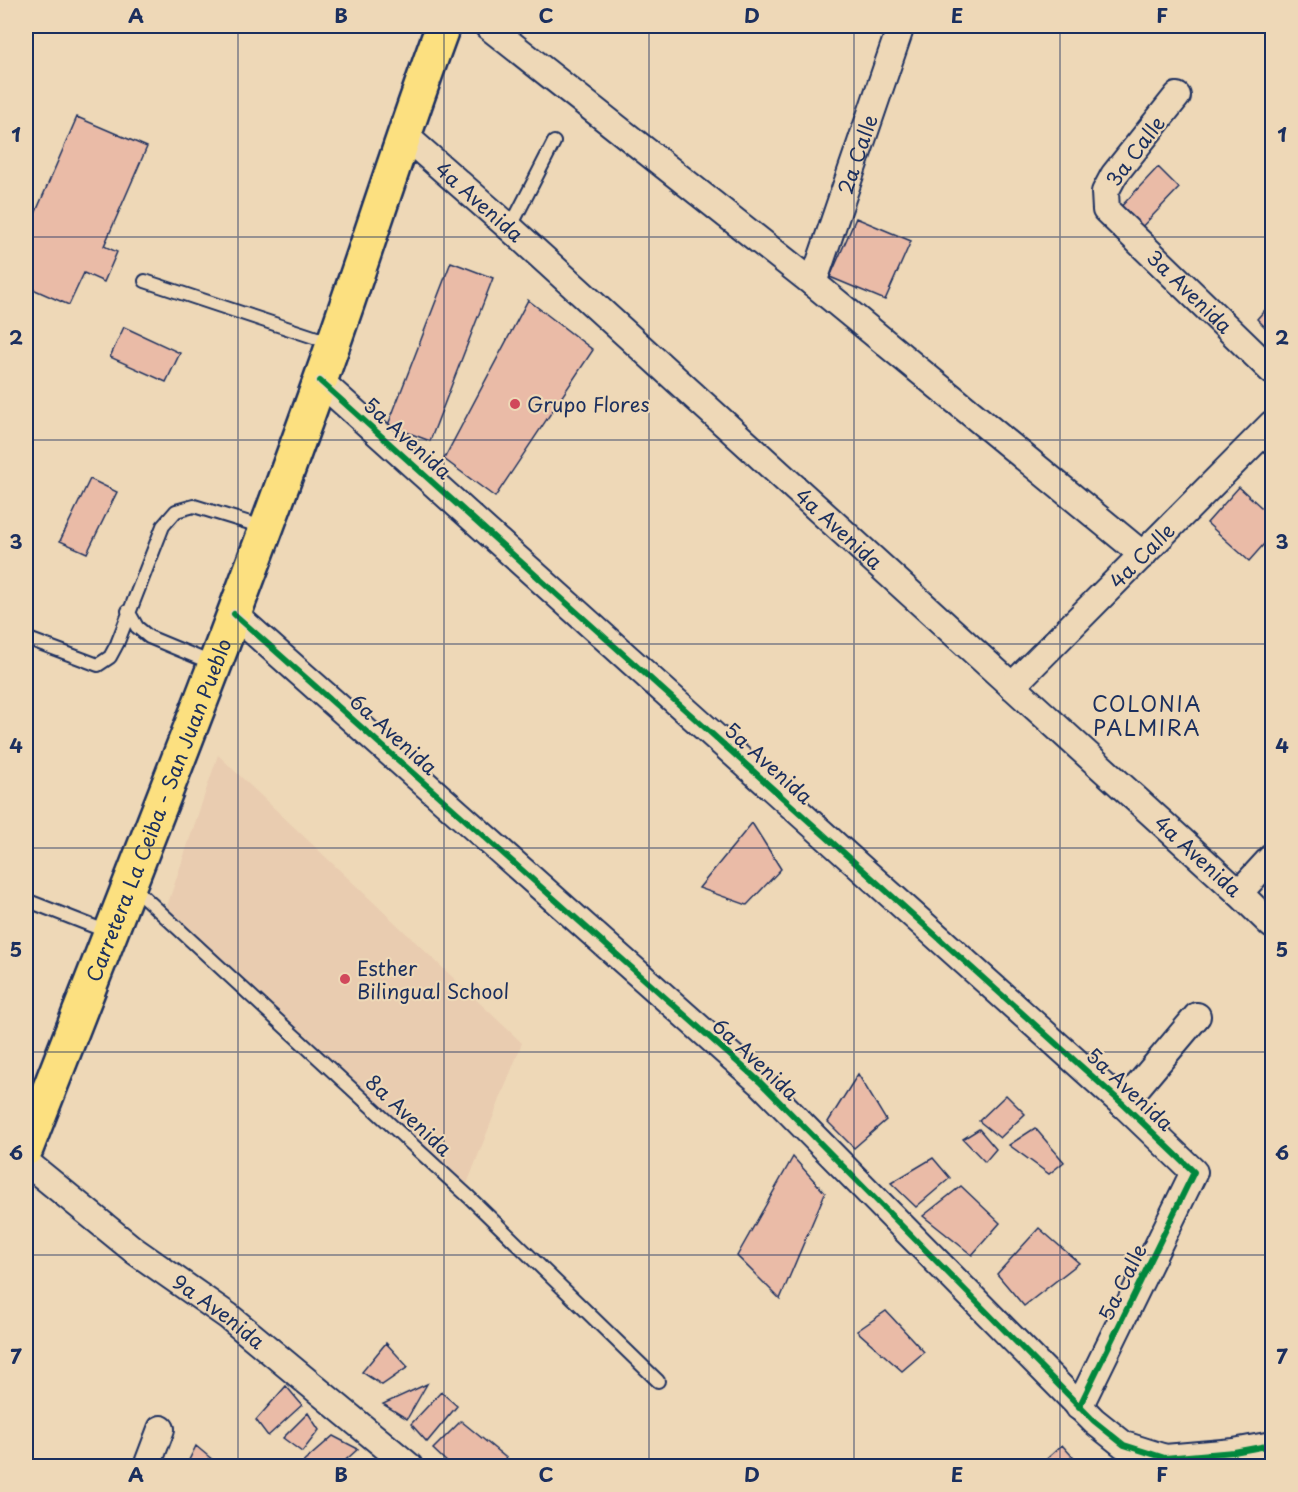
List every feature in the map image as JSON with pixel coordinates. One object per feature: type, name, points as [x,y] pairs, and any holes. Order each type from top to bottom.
[{"type":"main road","name":"Carretera La Ceiba - San Juan Pueblo","points":[[26,1149],[266,528],[320,381],[403,134],[443,26]]},
{"type":"street","points":[[488,26],[813,283],[1143,555]]},
{"type":"street","name":"2a Calle","points":[[813,283],[901,26]]},
{"type":"street","name":"3a Calle","points":[[1106,210],[1105,192],[1114,175],[1177,96]]},
{"type":"street","name":"4a Avenida","points":[[403,134],[510,228],[1272,925]]},
{"type":"street","name":"3a Avenida","points":[[1106,210],[1272,371]]},
{"type":"street","name":"5a Avenida","points":[[320,381],[1123,1104],[1194,1172]]},
{"type":"street","name":"4a Calle","points":[[1012,686],[1272,424]]},
{"type":"street","name":"6a Avenida","points":[[234,614],[760,1082],[1094,1421],[1124,1445],[1165,1458],[1233,1452],[1272,1445]]},
{"type":"street","points":[[1239,893],[1272,857]]},
{"type":"street","points":[[1123,1104],[1197,1016]]},
{"type":"street","name":"9a Avenida","points":[[26,1162],[135,1251],[228,1316],[409,1467]]},
{"type":"street","name":"5a Calle","points":[[1079,1407],[1194,1172]]},
{"type":"street","points":[[147,1467],[161,1429]]},
{"type":"lane","points":[[510,228],[554,141]]},
{"type":"lane","points":[[145,281],[333,343]]},
{"type":"lane","points":[[26,638],[98,665],[110,657],[163,526],[176,511],[194,506],[266,528]]},
{"type":"lane","points":[[128,611],[137,627],[149,637],[215,664]]},
{"type":"lane","name":"8a Avenida","points":[[129,883],[469,1197],[658,1381]]},
{"type":"lane","points":[[26,900],[110,932]]},
{"type":"shaded area","name":"Esther Bilingual School","points":[[218,755],[522,1043],[467,1184],[164,915]]},
{"type":"building","points":[[77,117],[147,147],[104,246],[117,252],[104,282],[84,273],[69,305],[26,286],[26,210],[35,214]]},
{"type":"building","points":[[1158,167],[1179,188],[1137,232],[1116,212]]},
{"type":"building","points":[[856,218],[911,241],[885,300],[830,277]]},
{"type":"building","points":[[451,262],[493,278],[430,441],[388,425]]},
{"type":"building","name":"Grupo Flores","points":[[528,300],[593,350],[495,497],[444,459]]},
{"type":"building","points":[[1272,302],[1272,334],[1257,319]]},
{"type":"building","points":[[124,327],[180,353],[166,382],[110,357]]},
{"type":"building","points":[[90,479],[117,492],[87,553],[60,541]]},
{"type":"building","points":[[1239,487],[1272,517],[1272,535],[1249,561],[1207,523]]},
{"type":"building","points":[[752,823],[781,869],[747,905],[699,888]]},
{"type":"building","points":[[858,1074],[886,1120],[854,1148],[828,1122]]},
{"type":"building","points":[[1006,1095],[1025,1114],[1000,1138],[979,1121]]},
{"type":"building","points":[[1035,1128],[1064,1162],[1049,1174],[1009,1145]]},
{"type":"building","points":[[979,1129],[996,1149],[985,1162],[963,1139]]},
{"type":"building","points":[[793,1157],[825,1193],[780,1299],[737,1256]]},
{"type":"building","points":[[933,1158],[950,1178],[916,1207],[891,1183]]},
{"type":"building","points":[[961,1186],[1000,1223],[972,1255],[923,1216]]},
{"type":"building","points":[[1039,1228],[1079,1263],[1024,1306],[997,1274]]},
{"type":"building","points":[[886,1311],[924,1352],[902,1371],[857,1331]]},
{"type":"building","points":[[386,1343],[408,1367],[382,1385],[362,1372]]},
{"type":"building","points":[[427,1384],[407,1419],[383,1404]]},
{"type":"building","points":[[286,1386],[302,1405],[268,1436],[256,1420]]},
{"type":"building","points":[[441,1392],[457,1406],[427,1442],[411,1424]]},
{"type":"building","points":[[308,1413],[319,1430],[302,1452],[283,1438]]},
{"type":"building","points":[[461,1421],[516,1466],[451,1466],[433,1449]]},
{"type":"building","points":[[333,1436],[358,1449],[339,1466],[299,1466]]},
{"type":"building","points":[[1062,1445],[1081,1466],[1039,1466]]},
{"type":"building","points":[[196,1446],[220,1466],[186,1466]]},
{"type":"cycle path","points":[[320,381],[1123,1104],[1194,1172],[1079,1407]]},
{"type":"cycle path","points":[[234,614],[760,1082],[1094,1421],[1124,1445],[1165,1458],[1234,1452],[1272,1445]]},
{"type":"place","name":"Grupo Flores","points":[[515,404]]},
{"type":"place","name":"Esther Bilingual School","points":[[345,979]]},
{"type":"district","name":"COLONIA PALMIRA","points":[[1147,715]]}]
